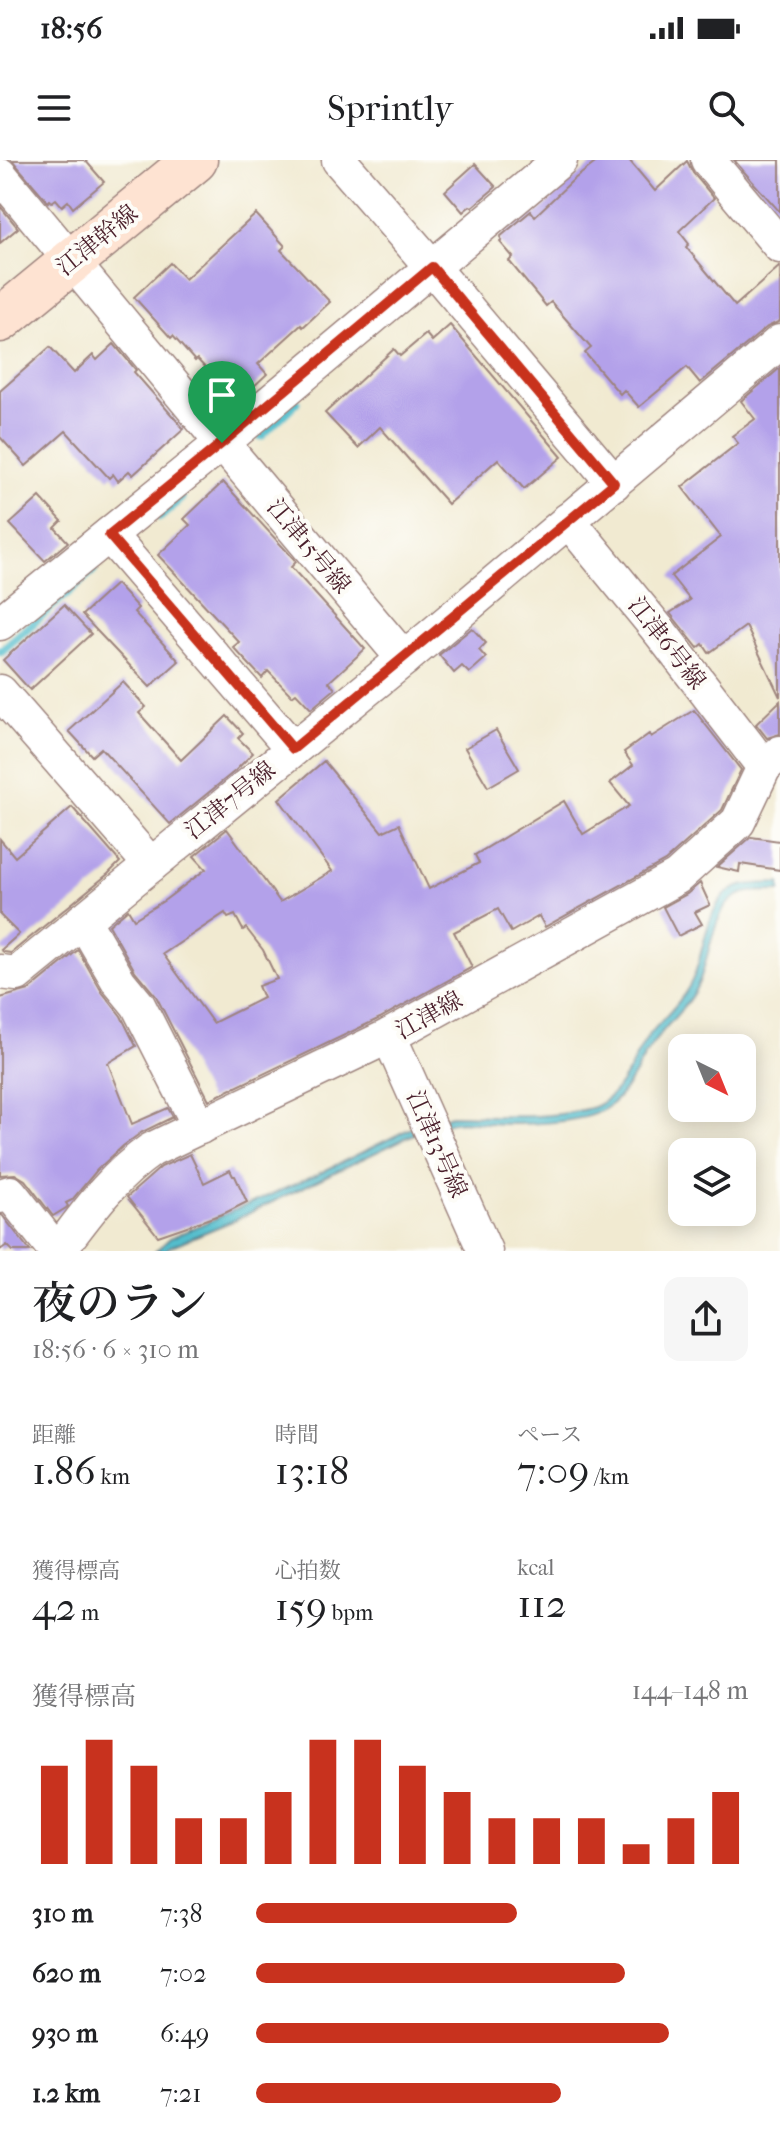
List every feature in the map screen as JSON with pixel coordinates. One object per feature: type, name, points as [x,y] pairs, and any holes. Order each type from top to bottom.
[{"type":"street","name":"江津幹線","points":[[0,320],[195,160]]},
{"type":"street","points":[[339,160],[614,483]]},
{"type":"street","points":[[0,623],[222,443],[560,160]]},
{"type":"street","points":[[708,160],[780,246]]},
{"type":"street","name":"江津15号線","points":[[0,175],[404,659]]},
{"type":"street","name":"江津7号線","points":[[0,972],[17,974],[404,659],[779,345]]},
{"type":"street","name":"江津6号線","points":[[568,520],[660,632],[772,760]]},
{"type":"street","points":[[109,535],[293,749]]},
{"type":"street","points":[[0,692],[151,865]]},
{"type":"street","name":"江津線","points":[[57,1251],[103,1191],[129,1165],[151,1150],[389,1036],[677,877],[738,822],[772,760]]},
{"type":"street","points":[[83,920],[119,982],[138,1005],[200,1127]]},
{"type":"street","name":"江津13号線","points":[[389,1036],[485,1251]]},
{"type":"street","points":[[0,1196],[10,1193],[57,1251]]},
{"type":"water","points":[[780,883],[780,891],[743,894],[726,906],[716,926],[695,991],[652,1045],[626,1087],[606,1108],[581,1118],[548,1123],[460,1121],[445,1124],[443,1118],[451,1115],[552,1115],[589,1108],[606,1100],[621,1083],[650,1034],[690,984],[713,914],[723,897],[742,886]]},
{"type":"water","points":[[413,1127],[416,1133],[237,1219],[165,1251],[156,1251],[170,1238],[314,1176]]},
{"type":"building","points":[[12,160],[85,160],[104,182],[73,208],[68,201],[62,206],[56,199],[48,202]]},
{"type":"building","points":[[599,160],[629,160],[655,191],[687,161],[714,198],[679,231],[689,244],[686,247],[735,306],[780,266],[780,321],[767,327],[700,383],[687,367],[639,407],[624,390],[620,394],[585,353],[591,348],[551,302],[546,306],[509,261],[513,257],[500,242],[500,237],[531,211],[535,216]]},
{"type":"building","points":[[734,160],[780,160],[780,212],[752,181]]},
{"type":"building","points":[[475,164],[496,187],[463,212],[445,191]]},
{"type":"building","points":[[0,206],[18,228],[0,243]]},
{"type":"building","points":[[256,214],[285,246],[281,250],[330,302],[258,364],[267,374],[237,402],[134,297],[170,263],[185,279]]},
{"type":"building","points":[[450,325],[562,457],[524,489],[498,459],[448,504],[380,427],[358,448],[325,413],[394,349],[400,356],[426,334],[432,341]]},
{"type":"building","points":[[114,344],[184,429],[133,475],[129,471],[118,481],[113,474],[109,478],[66,431],[26,466],[0,437],[0,391],[50,347],[74,373],[93,355],[97,360]]},
{"type":"building","points":[[780,368],[780,697],[746,626],[709,653],[703,644],[698,648],[670,613],[690,600],[671,576],[721,537],[682,487],[738,443],[732,436],[755,419],[741,401]]},
{"type":"building","points":[[223,482],[293,558],[296,562],[291,567],[365,649],[329,682],[335,689],[311,709],[296,693],[292,696],[268,671],[262,678],[233,647],[239,642],[158,555],[190,525],[184,519]]},
{"type":"building","points":[[40,497],[62,521],[55,528],[68,542],[45,561],[10,524]]},
{"type":"building","points":[[116,584],[138,608],[134,612],[179,661],[150,687],[82,615]]},
{"type":"building","points":[[64,605],[91,634],[30,690],[3,660]]},
{"type":"building","points":[[472,628],[486,643],[479,650],[486,658],[469,673],[462,666],[454,673],[439,655]]},
{"type":"building","points":[[123,682],[146,707],[139,713],[181,760],[227,716],[243,733],[238,738],[253,753],[170,824],[101,748],[92,756],[69,731]]},
{"type":"building","points":[[780,701],[780,734],[767,738],[756,724]]},
{"type":"building","points":[[694,710],[741,770],[722,810],[665,861],[545,927],[539,916],[511,932],[498,909],[454,932],[472,967],[380,1018],[209,1100],[156,996],[135,971],[109,925],[128,909],[134,919],[206,869],[194,856],[227,829],[280,902],[332,871],[279,799],[324,761],[382,832],[399,824],[429,889],[479,863],[475,855],[564,801],[583,834],[629,806],[610,783],[633,765],[624,752],[649,734],[651,737]],"holes":[[[225,913],[228,918],[235,915],[243,930],[246,928],[263,950],[277,979],[258,986],[263,998],[213,1023],[163,954]]]},
{"type":"building","points":[[496,730],[519,769],[488,787],[465,748]]},
{"type":"building","points":[[72,807],[120,862],[11,953],[4,952],[1,950],[19,934],[0,915],[0,839],[15,857]]},
{"type":"building","points":[[751,837],[780,841],[780,870],[740,864],[739,872],[717,867]]},
{"type":"building","points":[[700,883],[710,905],[695,912],[702,924],[678,936],[663,907]]},
{"type":"building","points":[[78,950],[102,992],[121,1016],[136,1046],[108,1063],[132,1124],[168,1108],[173,1117],[142,1132],[123,1146],[66,1203],[66,1208],[53,1216],[25,1180],[15,1174],[0,1175],[0,998],[29,990]]},
{"type":"building","points":[[190,1154],[204,1183],[230,1170],[247,1202],[225,1213],[158,1236],[127,1197],[161,1167]]},
{"type":"building","points":[[0,1215],[30,1251],[13,1251],[7,1245],[0,1250]]},
{"type":"waterway","points":[[261,436],[296,402]]},
{"type":"waterway","points":[[160,517],[181,498]]},
{"type":"waterway","points":[[1,651],[93,570]]},
{"type":"route","points":[[432,267],[614,483],[293,749],[109,535],[222,443],[432,267]]}]
